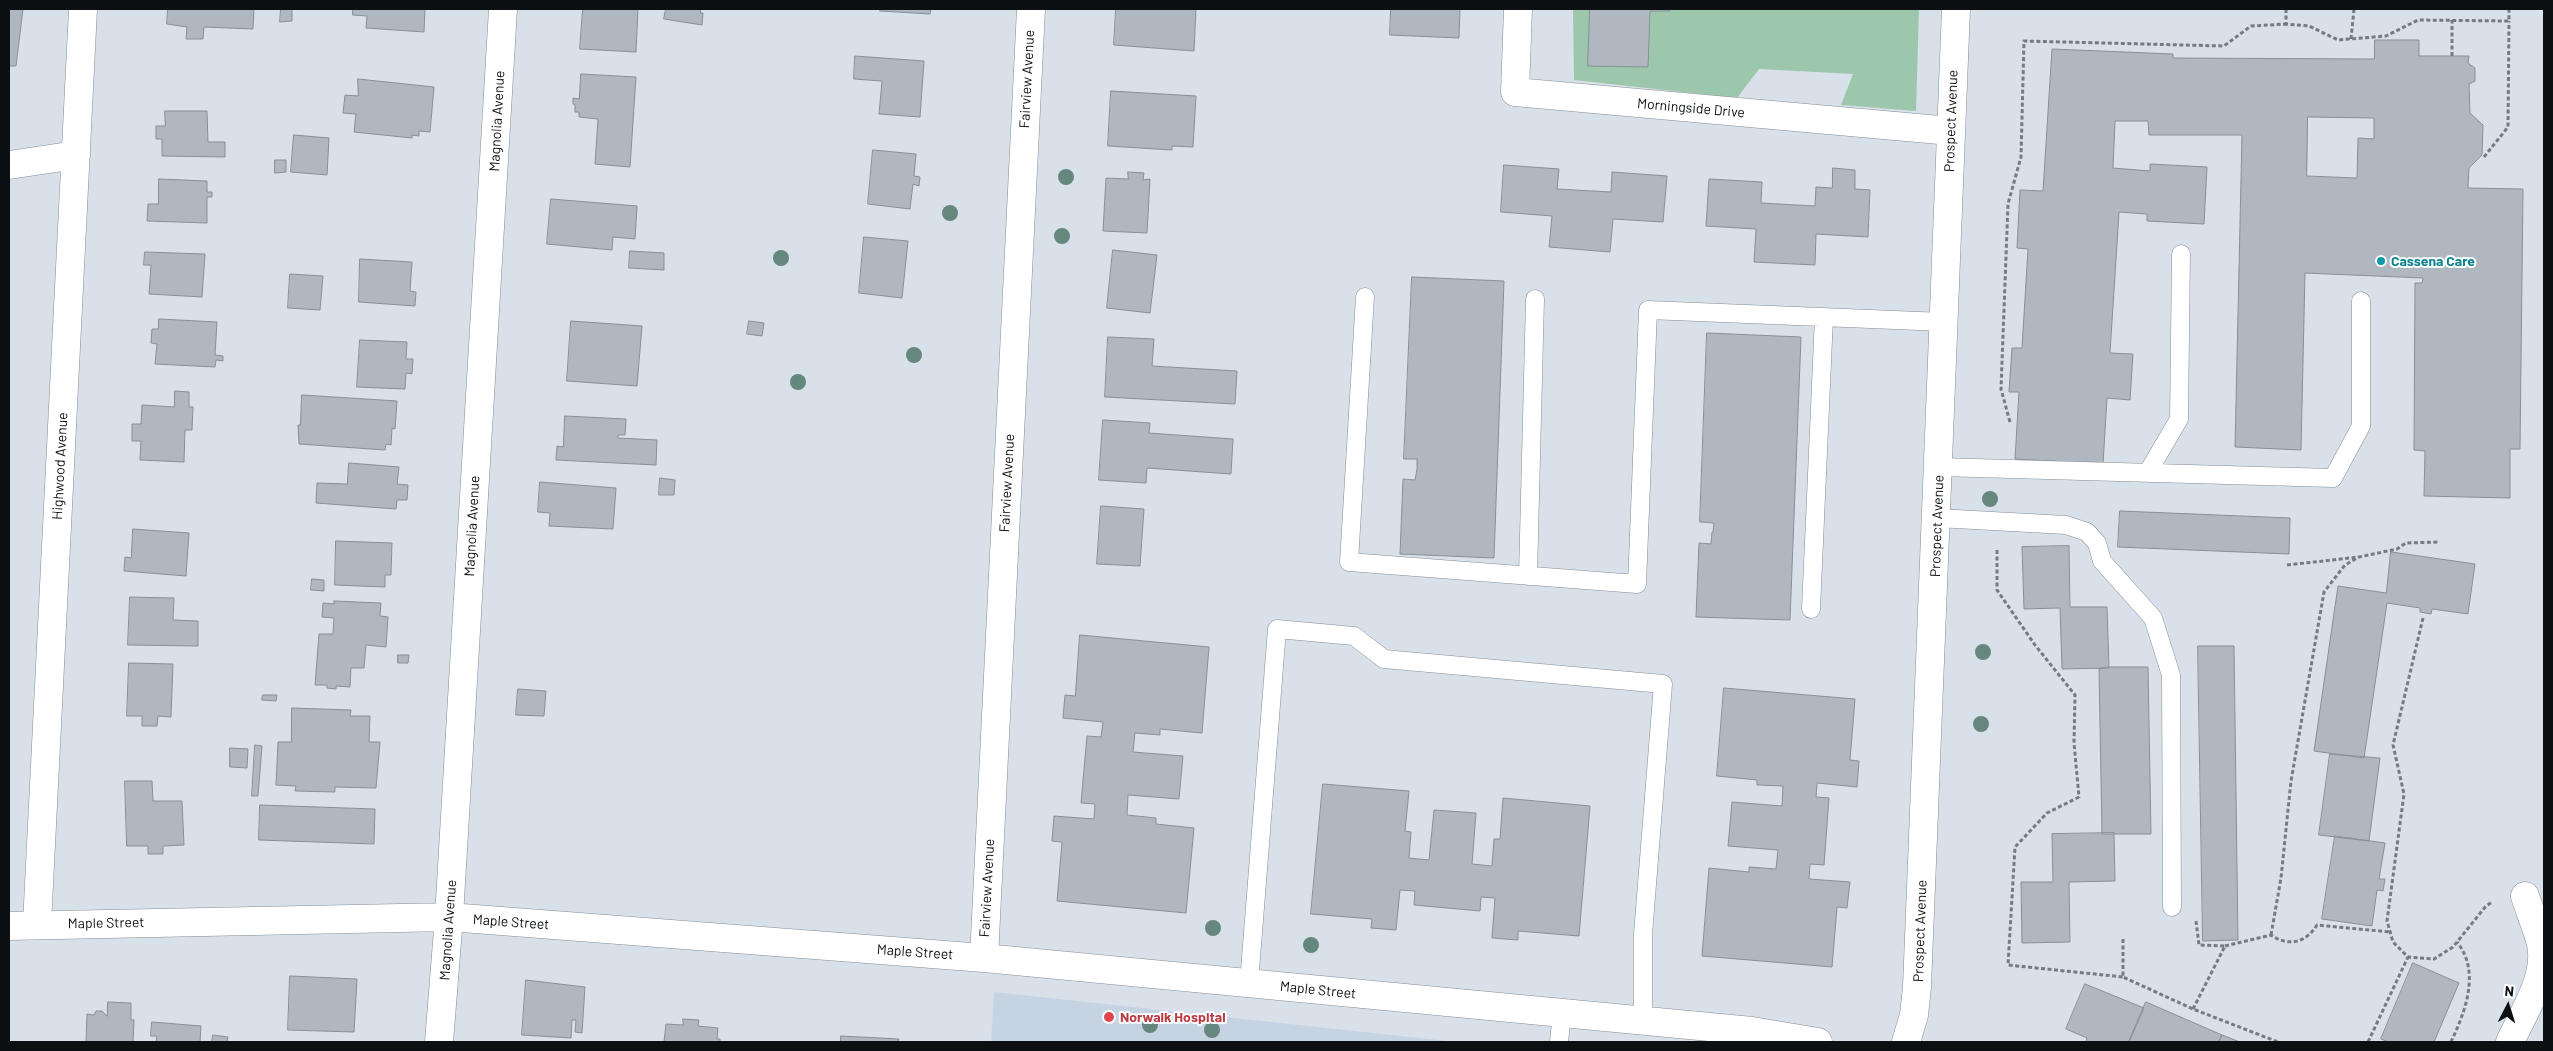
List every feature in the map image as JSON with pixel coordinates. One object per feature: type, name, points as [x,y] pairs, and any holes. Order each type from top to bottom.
[{"type":"street","name":"Highwood Avenue","points":[[37,924],[83,9]]},
{"type":"street","name":"Magnolia Avenue","points":[[439,1042],[449,917],[503,9]]},
{"type":"street","name":"Fairview Avenue","points":[[984,958],[1031,9]]},
{"type":"street","name":"Morningside Drive","points":[[1518,9],[1515,92],[1951,131]]},
{"type":"street","name":"Prospect Avenue","points":[[1906,1042],[1914,1015],[1917,986],[1956,9]]},
{"type":"street","points":[[9,165],[76,155]]},
{"type":"street","points":[[2510,1042],[2539,976],[2542,962],[2541,944],[2525,896]]},
{"type":"street","name":"Maple Street","points":[[9,926],[449,917],[984,958],[1643,1022],[1708,1035],[1818,1042]]},
{"type":"lane","points":[[2148,472],[2179,419],[2182,254]]},
{"type":"lane","points":[[1365,297],[1349,562],[1637,584],[1648,310],[1944,322]]},
{"type":"lane","points":[[1528,576],[1535,299]]},
{"type":"lane","points":[[1939,467],[2333,478],[2361,426],[2361,301]]},
{"type":"lane","points":[[1811,609],[1824,317]]},
{"type":"lane","points":[[1937,518],[2066,525],[2087,532],[2097,543],[2102,560],[2154,618],[2171,675],[2172,907]]},
{"type":"lane","points":[[1249,983],[1277,629],[1354,636],[1384,659],[1663,684],[1643,934],[1643,1022]]},
{"type":"lane","points":[[1559,1042],[1562,1014]]},
{"type":"path","points":[[2286,9],[2286,24]]},
{"type":"path","points":[[2351,39],[2354,9]]},
{"type":"path","points":[[2484,157],[2508,128],[2509,9]]},
{"type":"path","points":[[2010,422],[2000,389],[2008,204],[2021,157],[2024,41],[2224,46],[2251,26],[2286,24],[2309,26],[2338,40],[2386,36],[2418,20],[2509,21]]},
{"type":"path","points":[[2452,20],[2452,56]]},
{"type":"path","points":[[1997,522],[1997,590],[2035,645],[2075,695],[2074,743],[2079,796],[2047,813],[2015,847],[2008,965],[2122,977],[2193,1009],[2278,1042]]},
{"type":"path","points":[[2287,565],[2359,557],[2398,549],[2406,543],[2440,542]]},
{"type":"path","points":[[2271,935],[2281,878],[2291,781],[2324,592],[2345,565],[2359,557]]},
{"type":"path","points":[[2423,618],[2393,746],[2404,794],[2387,921],[2393,942],[2408,957],[2434,960],[2453,947],[2486,906],[2494,901],[2525,896]]},
{"type":"path","points":[[2172,907],[2190,914],[2197,922],[2199,945],[2225,946],[2271,935],[2281,942],[2292,943],[2311,935],[2317,925],[2390,932]]},
{"type":"path","points":[[2122,977],[2123,939]]},
{"type":"path","points":[[2451,1042],[2469,993],[2463,949],[2457,942]]},
{"type":"path","points":[[2193,1009],[2225,946]]},
{"type":"path","points":[[2368,1042],[2408,957]]},
{"type":"shaded area","name":"Norwalk Hospital","points":[[994,992],[1456,1042],[991,1042]]},
{"type":"green space","points":[[1573,9],[1919,9],[1916,111],[1841,105],[1853,74],[1759,69],[1737,98],[1574,80]]},
{"type":"building","points":[[9,9],[23,9],[16,66],[9,66]]},
{"type":"building","points":[[168,9],[254,9],[253,29],[204,27],[203,39],[186,39],[187,27],[167,24]]},
{"type":"building","points":[[281,9],[292,9],[292,21],[280,22]]},
{"type":"building","points":[[353,9],[425,9],[424,32],[366,28],[367,16],[353,15]]},
{"type":"building","points":[[583,9],[638,9],[636,52],[580,49]]},
{"type":"building","points":[[666,9],[701,9],[700,13],[703,13],[702,25],[664,19]]},
{"type":"building","points":[[880,9],[931,9],[930,14],[880,11]]},
{"type":"building","points":[[1116,9],[1196,9],[1194,51],[1114,45]]},
{"type":"building","points":[[1391,9],[1460,9],[1459,38],[1390,35]]},
{"type":"building","points":[[1590,9],[1670,9],[1670,11],[1650,11],[1648,67],[1588,66]]},
{"type":"building","name":"Cassena Care","points":[[2375,40],[2419,40],[2419,56],[2469,56],[2468,63],[2475,68],[2475,81],[2469,84],[2470,113],[2483,125],[2482,155],[2469,168],[2468,188],[2523,189],[2520,449],[2510,449],[2510,498],[2424,496],[2425,451],[2414,450],[2415,283],[2422,283],[2423,278],[2305,273],[2301,450],[2235,447],[2242,135],[2149,135],[2148,121],[2115,121],[2113,168],[2150,171],[2150,164],[2207,167],[2204,224],[2147,221],[2147,214],[2119,212],[2110,353],[2133,354],[2130,400],[2107,398],[2103,464],[2015,459],[2019,392],[2009,392],[2012,348],[2022,348],[2028,249],[2017,248],[2020,190],[2043,191],[2052,49],[2173,54],[2173,58],[2374,59]],"holes":[[[2308,117],[2374,118],[2374,139],[2358,138],[2357,178],[2307,176]]]},
{"type":"building","points":[[855,56],[924,61],[920,117],[879,114],[882,81],[854,79]]},
{"type":"building","points":[[581,74],[636,77],[630,167],[595,164],[598,119],[579,117],[579,112],[575,112],[575,105],[573,104],[573,98],[579,99]]},
{"type":"building","points":[[358,79],[434,87],[430,132],[419,131],[419,136],[412,135],[412,138],[354,132],[356,114],[343,113],[345,95],[358,96]]},
{"type":"building","points":[[1111,91],[1196,96],[1193,147],[1172,146],[1172,150],[1108,146]]},
{"type":"building","points":[[165,111],[207,111],[208,142],[225,142],[225,157],[162,156],[162,139],[156,139],[156,126],[165,126]]},
{"type":"building","points":[[294,135],[329,138],[327,175],[291,172]]},
{"type":"building","points":[[873,150],[916,154],[914,176],[920,177],[919,186],[913,184],[910,209],[868,204]]},
{"type":"building","points":[[275,160],[286,160],[286,172],[275,173]]},
{"type":"building","points":[[1504,165],[1559,169],[1557,189],[1611,192],[1612,172],[1667,176],[1663,222],[1613,219],[1610,252],[1549,247],[1552,216],[1501,212]]},
{"type":"building","points":[[1833,168],[1855,170],[1855,189],[1870,190],[1868,237],[1816,234],[1815,265],[1754,262],[1756,229],[1706,226],[1709,179],[1762,182],[1761,203],[1815,206],[1816,187],[1832,188]]},
{"type":"building","points":[[1128,172],[1144,173],[1143,180],[1150,179],[1147,233],[1103,231],[1106,178],[1128,179]]},
{"type":"building","points":[[159,179],[207,181],[207,192],[212,192],[212,197],[207,197],[207,223],[147,221],[148,204],[158,204]]},
{"type":"building","points":[[551,199],[637,206],[635,239],[613,237],[612,250],[547,244]]},
{"type":"building","points":[[864,237],[908,241],[902,298],[859,293]]},
{"type":"building","points":[[1113,250],[1157,255],[1150,313],[1107,308]]},
{"type":"building","points":[[630,251],[664,253],[664,270],[629,268]]},
{"type":"building","points":[[145,252],[205,254],[202,297],[149,294],[151,265],[144,265]]},
{"type":"building","points":[[360,259],[412,262],[410,291],[416,292],[415,306],[359,302]]},
{"type":"building","points":[[290,274],[323,276],[320,310],[288,308]]},
{"type":"building","points":[[1412,277],[1504,281],[1494,558],[1400,554],[1403,479],[1415,480],[1417,469],[1417,459],[1404,459]]},
{"type":"building","points":[[159,319],[217,322],[215,355],[223,356],[223,361],[216,360],[215,367],[155,364],[157,344],[151,343],[152,329],[158,329]]},
{"type":"building","points":[[571,321],[642,326],[637,386],[567,381]]},
{"type":"building","points":[[749,321],[764,323],[762,336],[747,334]]},
{"type":"building","points":[[1707,333],[1801,337],[1790,620],[1696,617],[1699,543],[1711,544],[1714,523],[1700,522]]},
{"type":"building","points":[[1108,337],[1154,339],[1152,366],[1237,371],[1235,404],[1105,397]]},
{"type":"building","points":[[360,340],[407,342],[406,359],[413,359],[412,374],[406,373],[405,389],[357,387]]},
{"type":"building","points":[[175,391],[189,392],[189,407],[193,407],[192,430],[185,430],[184,462],[140,460],[141,441],[132,441],[132,424],[141,424],[142,405],[174,407]]},
{"type":"building","points":[[302,395],[397,401],[395,429],[392,428],[391,445],[386,444],[385,450],[299,444],[298,425],[300,425]]},
{"type":"building","points":[[565,416],[626,419],[625,435],[618,435],[618,438],[657,440],[656,465],[556,460],[557,446],[563,447]]},
{"type":"building","points":[[1103,420],[1150,423],[1149,433],[1233,439],[1231,474],[1147,468],[1146,483],[1099,480]]},
{"type":"building","points":[[349,463],[399,467],[397,484],[408,485],[407,500],[397,500],[396,509],[316,503],[317,483],[347,484]]},
{"type":"building","points":[[660,478],[675,480],[674,495],[659,495]]},
{"type":"building","points":[[540,482],[616,488],[613,529],[549,526],[550,513],[538,512]]},
{"type":"building","points":[[1101,506],[1144,509],[1140,566],[1097,564]]},
{"type":"building","points":[[2120,511],[2290,518],[2289,554],[2118,547]]},
{"type":"building","points":[[133,529],[189,533],[186,576],[124,571],[125,557],[131,558]]},
{"type":"building","points":[[336,541],[392,543],[391,575],[385,575],[385,587],[335,585]]},
{"type":"building","points":[[2069,546],[2070,607],[2107,607],[2109,668],[2062,669],[2060,608],[2024,609],[2022,547]]},
{"type":"building","points":[[2391,552],[2475,564],[2468,614],[2432,609],[2431,614],[2420,612],[2420,608],[2387,603],[2364,758],[2314,751],[2338,586],[2386,593]]},
{"type":"building","points":[[312,579],[324,580],[324,591],[311,590]]},
{"type":"building","points":[[130,597],[174,598],[173,620],[198,621],[198,646],[128,645]]},
{"type":"building","points":[[334,601],[381,603],[380,616],[388,617],[386,647],[366,645],[364,668],[351,668],[350,687],[336,686],[336,689],[327,688],[327,685],[315,685],[319,634],[333,634],[334,618],[322,617],[323,603],[334,604]]},
{"type":"building","points":[[1080,635],[1209,647],[1202,733],[1160,729],[1160,735],[1135,733],[1133,752],[1183,756],[1179,799],[1128,795],[1127,815],[1156,818],[1156,824],[1194,828],[1186,913],[1057,901],[1062,842],[1052,841],[1054,816],[1094,819],[1095,804],[1081,803],[1087,736],[1101,737],[1103,722],[1063,718],[1065,695],[1075,696]]},
{"type":"building","points":[[2198,646],[2234,646],[2238,940],[2203,941]]},
{"type":"building","points":[[398,655],[409,655],[408,663],[398,663]]},
{"type":"building","points":[[129,663],[173,664],[171,717],[158,716],[157,726],[142,726],[142,716],[127,716]]},
{"type":"building","points":[[2108,667],[2148,667],[2151,834],[2102,834],[2099,669]]},
{"type":"building","points":[[1724,688],[1855,699],[1850,760],[1859,761],[1857,787],[1817,783],[1816,797],[1829,798],[1824,865],[1810,864],[1809,879],[1850,882],[1847,908],[1837,907],[1832,967],[1702,956],[1709,868],[1749,872],[1749,867],[1776,869],[1778,850],[1728,846],[1732,802],[1782,806],[1783,786],[1757,785],[1757,780],[1717,776]]},
{"type":"building","points":[[518,689],[546,691],[544,716],[516,715]]},
{"type":"building","points":[[263,695],[277,695],[276,701],[262,700]]},
{"type":"building","points":[[292,708],[351,710],[350,716],[370,716],[369,742],[380,742],[376,788],[335,787],[335,792],[295,791],[296,786],[276,785],[278,742],[291,742]]},
{"type":"building","points":[[255,745],[262,746],[258,796],[252,796]]},
{"type":"building","points":[[230,748],[248,749],[247,768],[230,767]]},
{"type":"building","points":[[2330,754],[2380,758],[2369,841],[2319,835]]},
{"type":"building","points":[[125,781],[152,781],[153,801],[182,801],[184,845],[163,846],[163,854],[148,854],[148,846],[127,846]]},
{"type":"building","points":[[1323,784],[1409,791],[1405,831],[1411,832],[1409,858],[1429,860],[1434,810],[1476,813],[1472,864],[1492,866],[1494,839],[1500,839],[1503,798],[1590,806],[1579,936],[1518,931],[1518,940],[1492,938],[1495,898],[1481,897],[1480,911],[1414,905],[1415,891],[1400,890],[1396,930],[1371,928],[1372,919],[1311,914]]},
{"type":"building","points":[[260,805],[375,809],[374,844],[259,840]]},
{"type":"building","points":[[2114,833],[2115,881],[2069,882],[2070,942],[2022,943],[2021,882],[2053,882],[2052,834]]},
{"type":"building","points":[[2335,836],[2385,843],[2379,879],[2385,879],[2383,891],[2377,890],[2372,926],[2322,919]]},
{"type":"building","points":[[2413,963],[2459,983],[2434,1042],[2389,1042],[2381,1039]]},
{"type":"building","points":[[290,976],[357,979],[354,1032],[288,1030]]},
{"type":"building","points":[[526,980],[585,987],[582,1033],[575,1032],[576,1020],[572,1020],[571,1038],[522,1035]]},
{"type":"building","points":[[2085,984],[2144,1008],[2129,1042],[2086,1042],[2087,1038],[2066,1029]]},
{"type":"building","points":[[108,1002],[131,1003],[131,1020],[134,1020],[133,1042],[86,1042],[87,1014],[94,1015],[96,1011],[102,1011],[107,1016]]},
{"type":"building","points":[[2146,1002],[2222,1035],[2219,1042],[2129,1042]]},
{"type":"building","points":[[683,1019],[699,1020],[698,1026],[718,1028],[717,1039],[720,1039],[720,1042],[664,1042],[666,1024],[683,1025]]},
{"type":"building","points":[[152,1022],[201,1026],[200,1042],[156,1042],[157,1036],[151,1036]]},
{"type":"building","points":[[213,1035],[228,1037],[227,1042],[212,1042]]},
{"type":"building","points":[[2222,1035],[2240,1042],[2219,1042]]},
{"type":"building","points":[[841,1036],[899,1039],[898,1042],[841,1042]]},
{"type":"place","name":"Cassena Care","points":[[2381,261]]},
{"type":"place","name":"Norwalk Hospital","points":[[1109,1017]]}]
